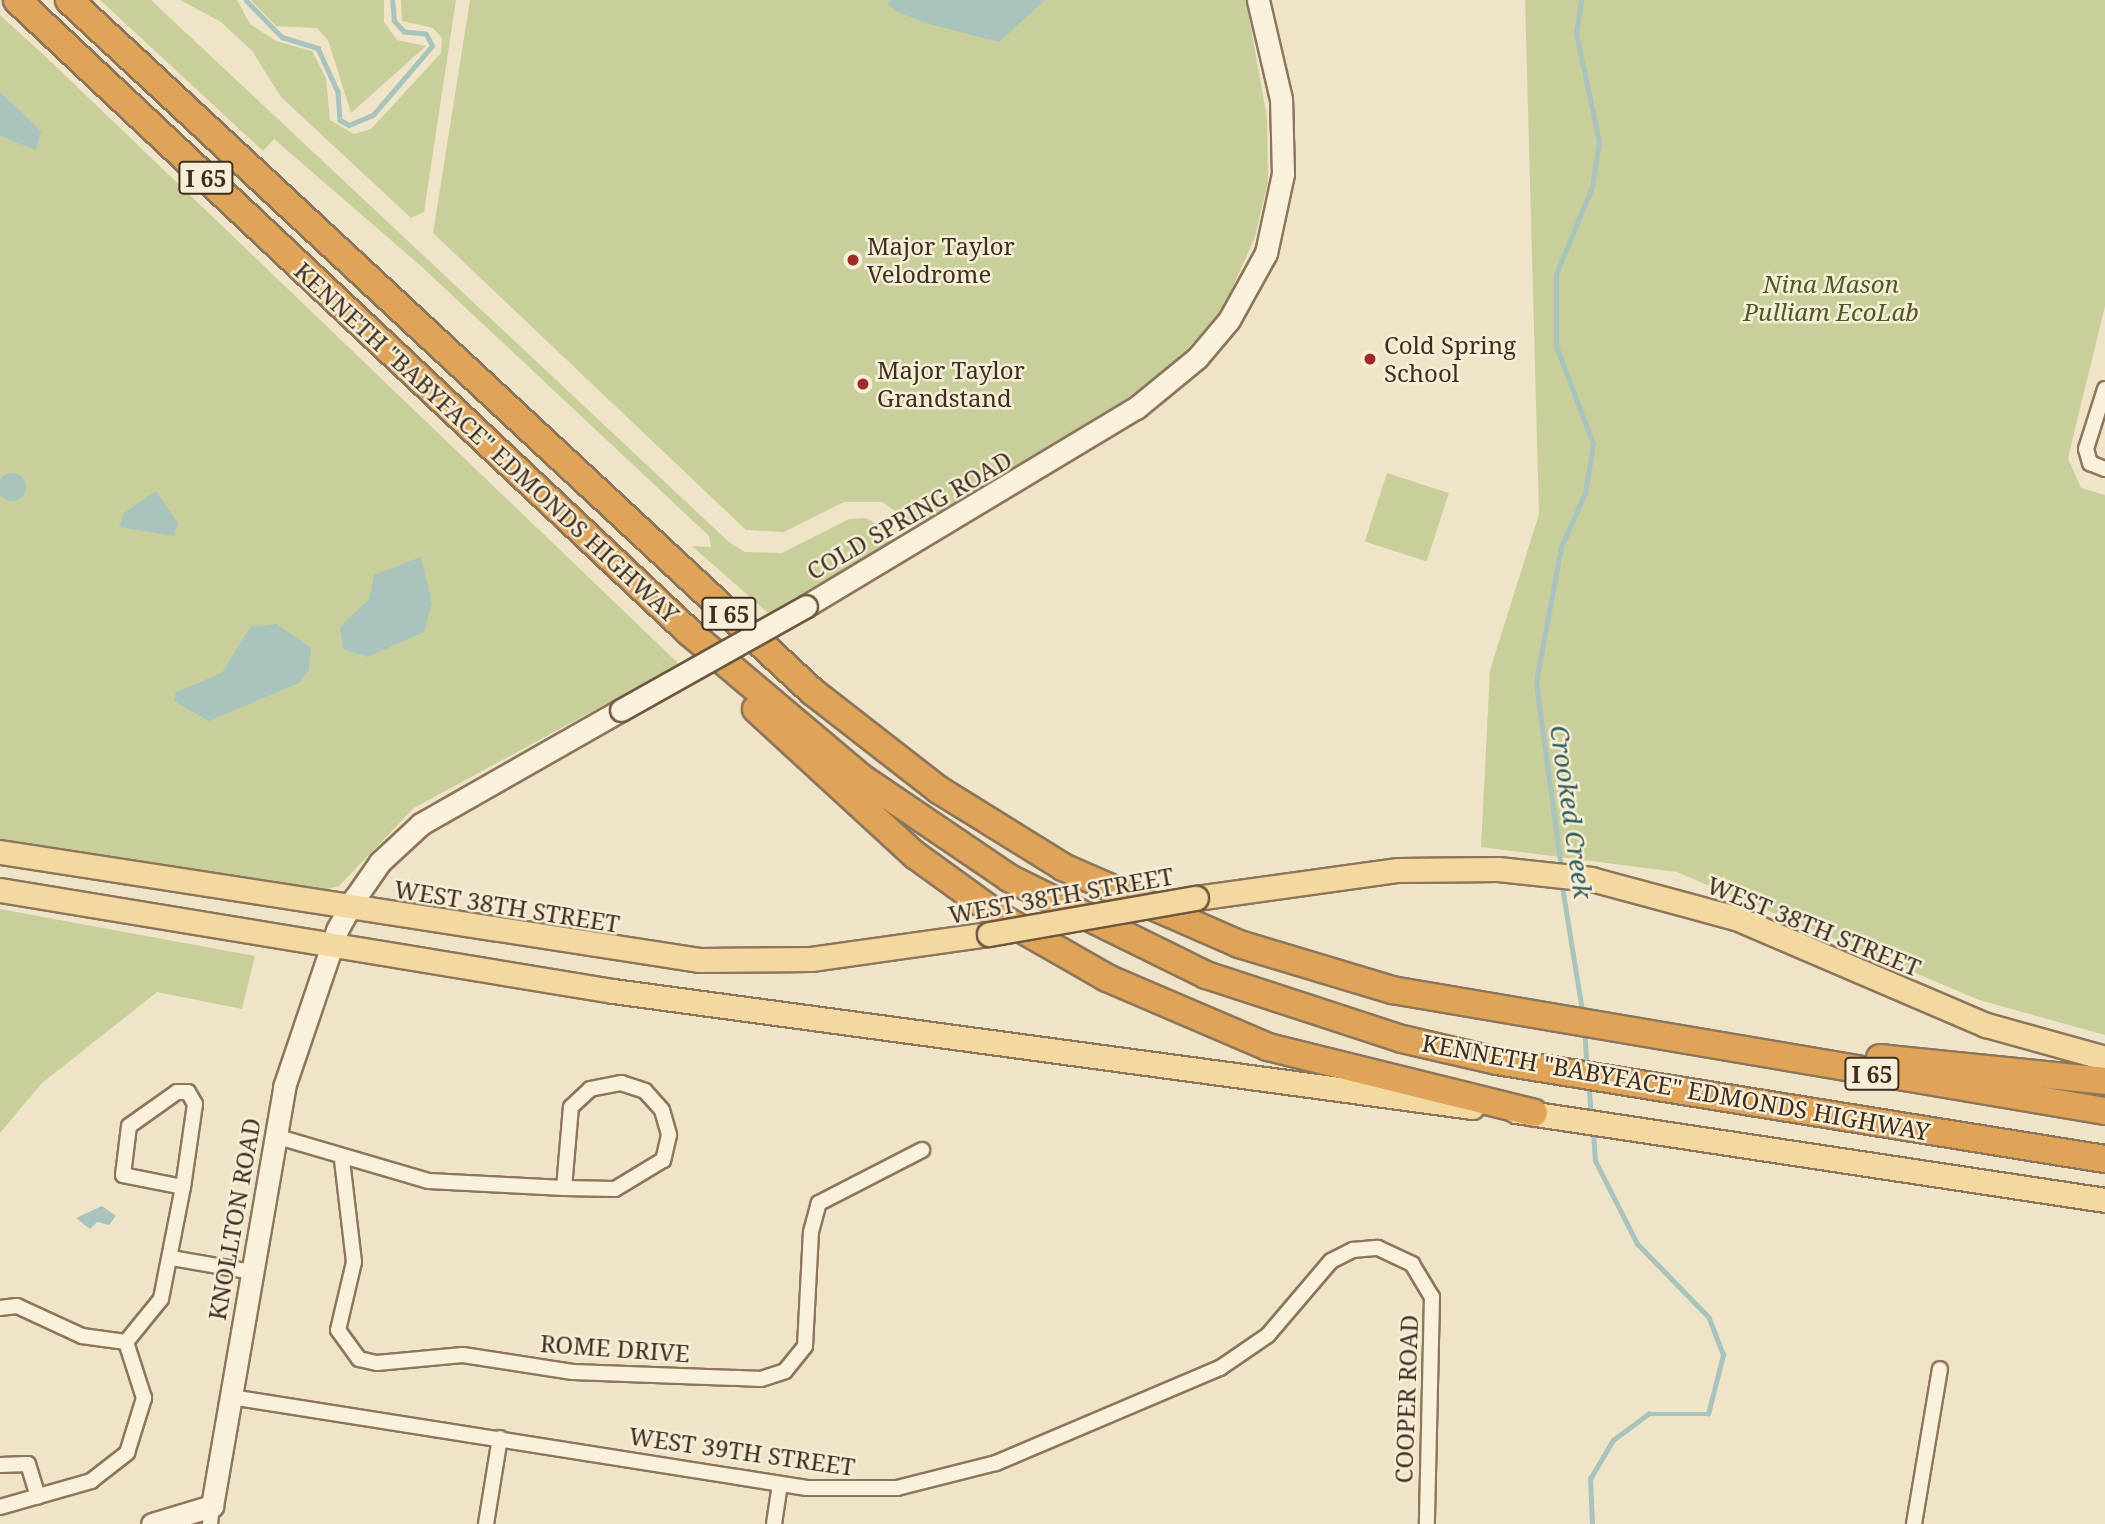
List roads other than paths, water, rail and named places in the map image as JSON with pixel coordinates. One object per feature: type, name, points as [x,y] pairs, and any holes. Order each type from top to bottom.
[{"type":"highway","name":"KENNETH \"BABYFACE\" EDMONDS HIGHWAY","points":[[17,0],[689,632],[903,809],[1078,916],[1301,1010],[1525,1066],[2105,1159]]},
{"type":"highway","name":"KENNETH \"BABYFACE\" EDMONDS HIGHWAY","points":[[69,0],[789,671],[919,776],[1033,850],[1184,923],[1325,973],[1518,1014],[2105,1111]]},
{"type":"highway","points":[[689,632],[784,741],[868,817],[976,901],[1061,953],[1191,1018],[1268,1047],[1534,1113]]},
{"type":"highway","points":[[1750,1051],[2105,1081]]},
{"type":"main road","name":"WEST 38TH STREET","points":[[0,852],[349,908],[723,961],[835,957],[1371,872],[1498,869],[1621,885],[1736,918],[1986,1026],[2105,1058]]},
{"type":"main road","points":[[0,890],[335,937],[906,1034],[1654,1128],[2105,1200]]},
{"type":"street","name":"COLD SPRING ROAD","points":[[335,937],[349,908],[380,862],[421,824],[806,606],[1136,408],[1190,364],[1229,320],[1266,253],[1283,174],[1281,99],[1258,0]]},
{"type":"street","points":[[2105,389],[2087,443],[2091,463],[2105,469]]},
{"type":"street","name":"KNOLLTON ROAD","points":[[211,1515],[275,1136],[291,1060],[335,937]]},
{"type":"street","points":[[275,1136],[342,1160],[454,1184],[565,1188],[615,1189],[660,1166],[668,1129],[650,1096],[614,1083],[579,1097],[567,1116],[565,1188]]},
{"type":"street","points":[[126,1342],[154,1312],[172,1258],[183,1187],[195,1104],[180,1091],[129,1126],[120,1171],[183,1187]]},
{"type":"street","name":"ROME DRIVE","points":[[342,1160],[354,1256],[338,1329],[359,1359],[377,1363],[463,1355],[573,1372],[761,1379],[785,1371],[805,1346],[811,1232],[819,1203],[922,1150]]},
{"type":"street","name":"WEST 39TH STREET","points":[[230,1397],[780,1484],[898,1488],[996,1463],[1232,1362],[1268,1335],[1331,1261],[1353,1250],[1391,1251]]},
{"type":"street","name":"COOPER ROAD","points":[[1391,1251],[1412,1264],[1432,1297],[1427,1524]]},
{"type":"street","points":[[172,1258],[252,1272]]},
{"type":"street","points":[[0,1308],[17,1306],[75,1334],[126,1342]]},
{"type":"street","points":[[0,1507],[104,1475],[133,1444],[144,1398],[126,1342]]},
{"type":"street","points":[[1914,1524],[1940,1369]]},
{"type":"street","points":[[486,1524],[500,1438]]},
{"type":"street","points":[[0,1465],[28,1464],[38,1497]]},
{"type":"street","points":[[774,1524],[780,1484]]},
{"type":"street","points":[[152,1524],[211,1515]]},
{"type":"water","points":[[891,0],[1045,0],[999,42],[922,22],[894,10],[887,3]]},
{"type":"water","points":[[0,92],[41,131],[36,150],[0,136]]},
{"type":"water","points":[[12,473],[22,477],[26,487],[22,497],[12,501],[2,497],[-2,487],[2,477]]},
{"type":"water","points":[[156,491],[178,523],[174,536],[119,527],[124,513]]},
{"type":"water","points":[[421,557],[432,603],[424,632],[367,657],[343,649],[340,627],[369,599],[374,575]]},
{"type":"water","points":[[277,624],[311,648],[309,670],[299,683],[209,721],[174,701],[176,692],[222,673],[250,627]]},
{"type":"water","points":[[102,1206],[116,1216],[109,1225],[97,1222],[90,1229],[76,1218]]},
{"type":"waterway","name":"Crooked Creek","points":[[246,0],[282,37],[318,48],[338,92],[340,120],[349,125],[373,115],[432,46],[426,34],[404,32],[394,21],[392,0]]},
{"type":"waterway","name":"Crooked Creek","points":[[1561,868],[1536,682],[1561,547],[1585,493],[1593,444],[1556,346],[1556,274],[1592,187],[1599,142],[1576,33],[1581,0]]},
{"type":"waterway","name":"Crooked Creek","points":[[1562,884],[1583,1013]]},
{"type":"waterway","name":"Crooked Creek","points":[[1585,1032],[1587,1065]]},
{"type":"waterway","name":"Crooked Creek","points":[[1589,1084],[1591,1114]]},
{"type":"waterway","name":"Crooked Creek","points":[[1592,1524],[1590,1479],[1613,1440],[1648,1414],[1708,1414],[1723,1355],[1709,1318],[1637,1244],[1595,1161],[1593,1130]]},
{"type":"place","name":"Major Taylor Velodrome","points":[[853,260]]},
{"type":"place","name":"Cold Spring School","points":[[1370,359]]},
{"type":"place","name":"Major Taylor Grandstand","points":[[863,384]]},
{"type":"park label","name":"Nina Mason Pulliam EcoLab","points":[[1831,298]]}]
